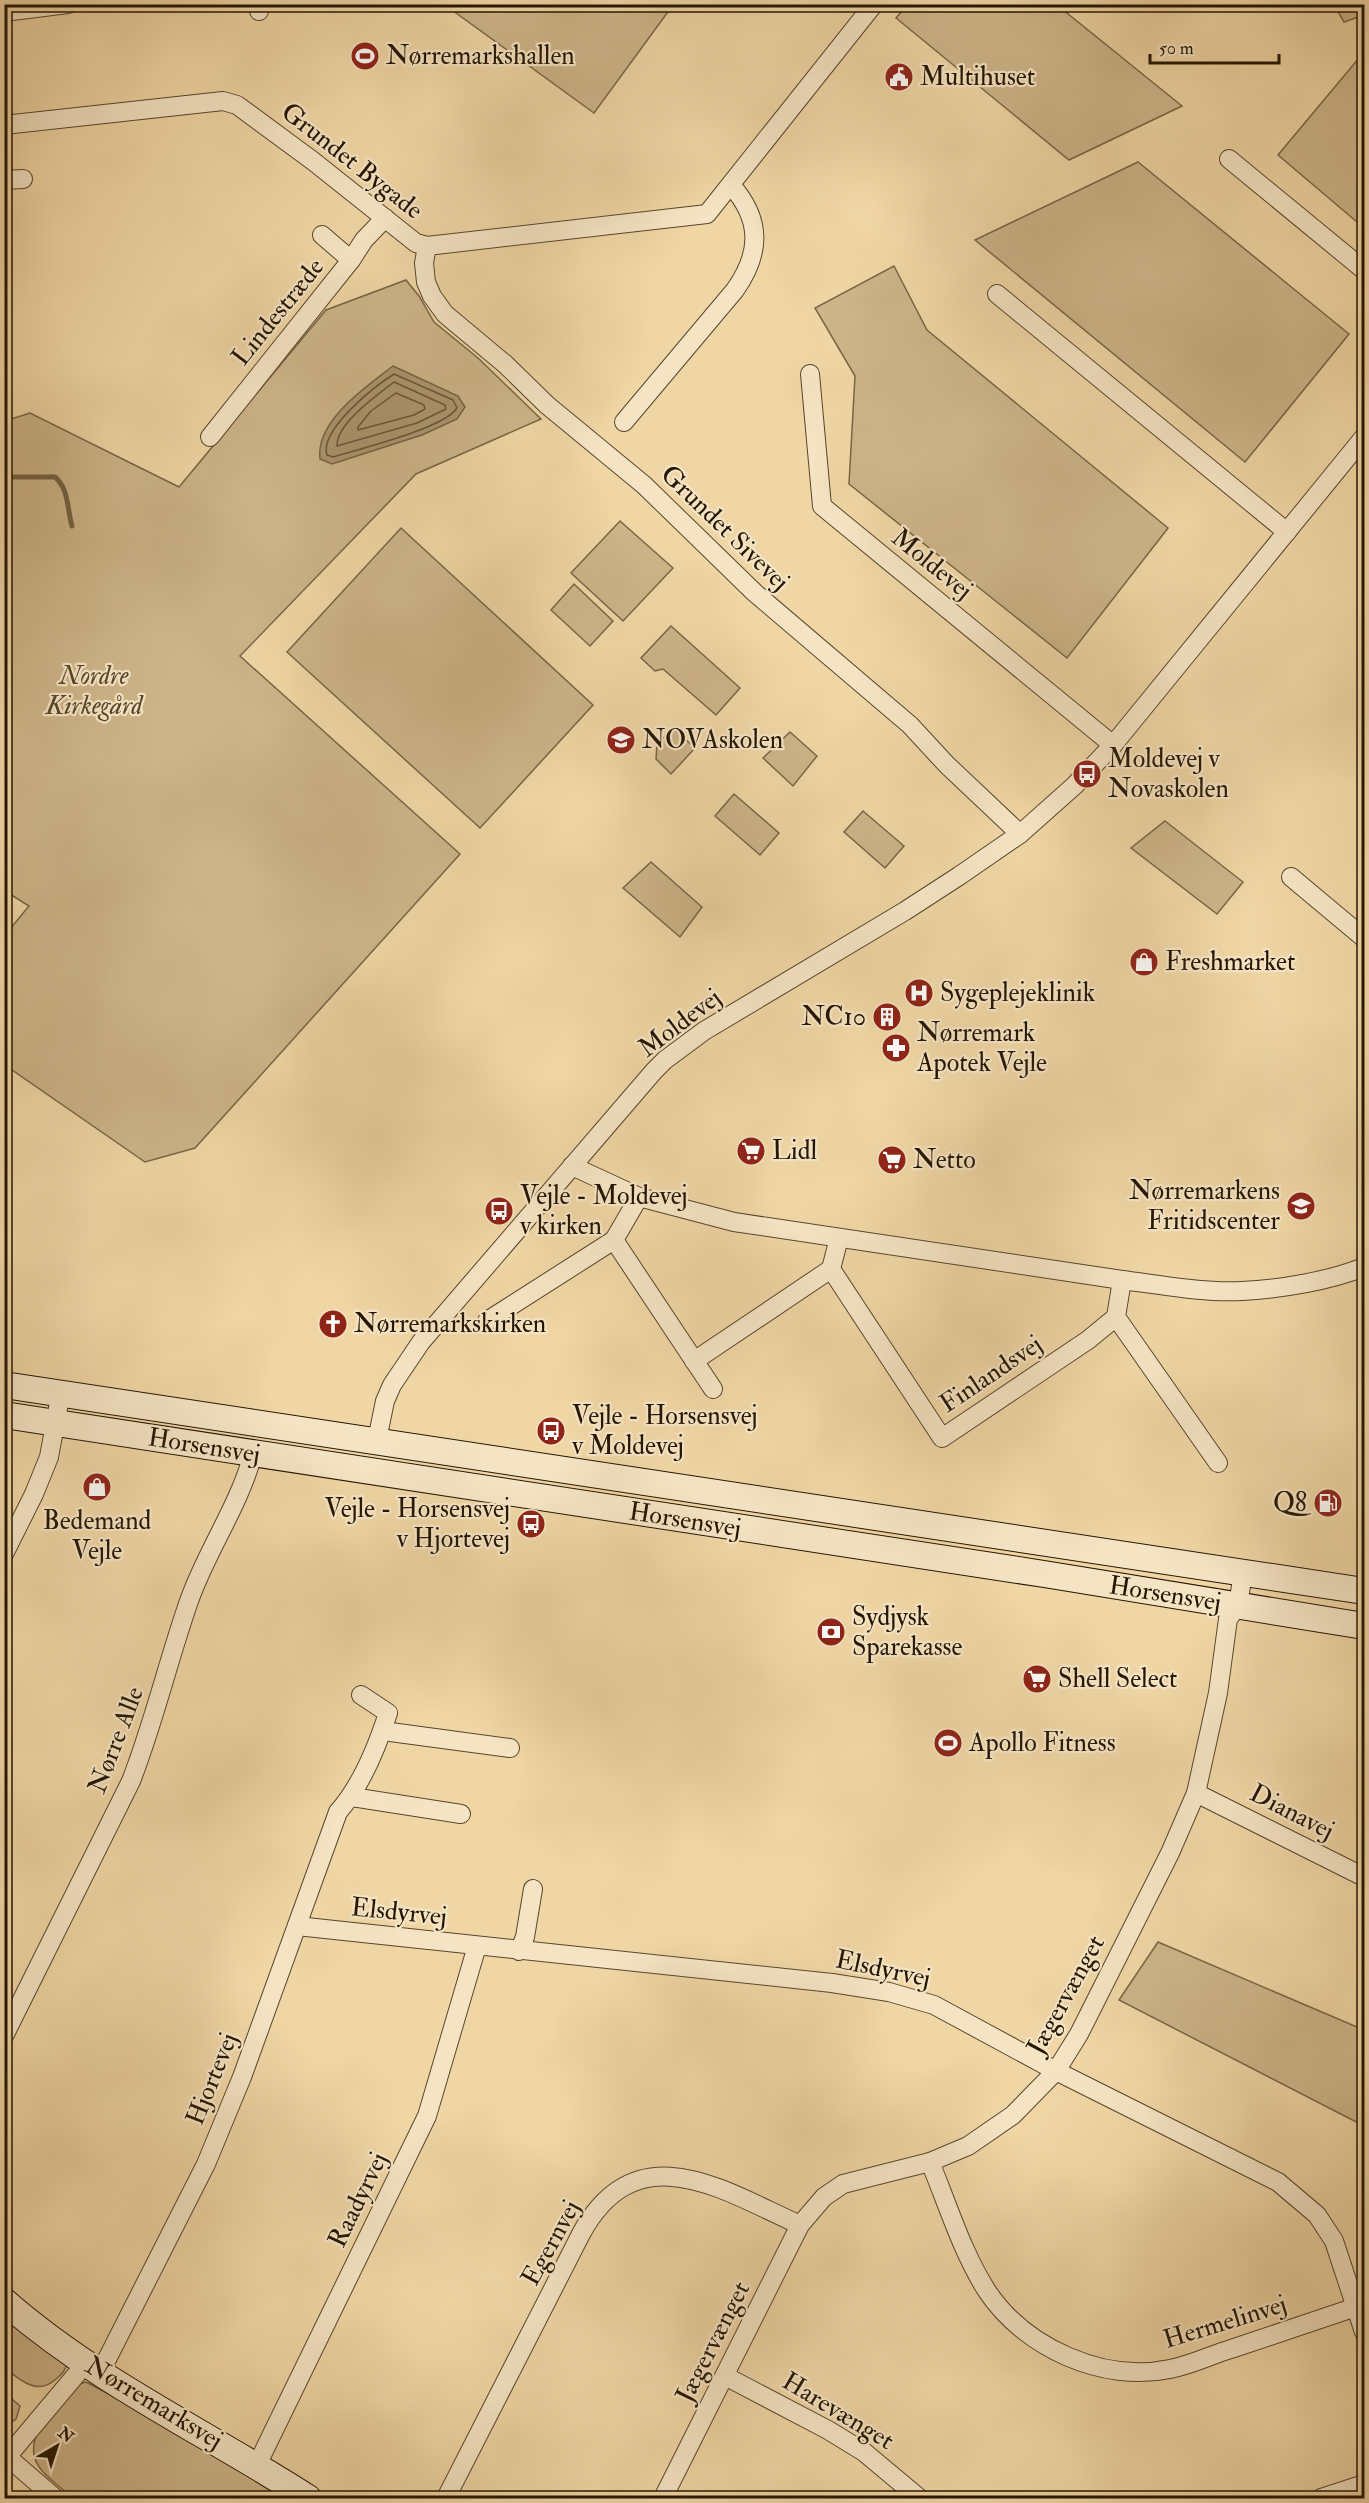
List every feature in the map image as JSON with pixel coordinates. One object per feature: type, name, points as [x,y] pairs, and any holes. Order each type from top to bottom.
[{"type":"main road","name":"Horsensvej","points":[[4,1384],[1365,1591]]},
{"type":"main road","name":"Horsensvej","points":[[4,1415],[1044,1574],[1365,1626]]},
{"type":"main road","points":[[186,1444],[234,1437],[346,1453],[377,1440],[384,1452],[407,1462],[642,1501],[703,1522]]},
{"type":"main road","points":[[1044,1574],[1075,1565],[1226,1589],[1243,1572]]},
{"type":"main road","points":[[1238,1606],[1256,1589],[1365,1606]]},
{"type":"main road","name":"Nørremarksvej","points":[[4,2301],[93,2368],[257,2465],[308,2499]]},
{"type":"street","points":[[4,12],[68,4]]},
{"type":"street","name":"Grundet Bygade","points":[[4,124],[223,101],[237,105],[313,160],[416,243],[427,246],[707,214],[874,4]]},
{"type":"street","points":[[1229,159],[1365,270]]},
{"type":"street","points":[[624,423],[735,290],[748,270],[754,251],[754,232],[749,212],[740,195],[731,185]]},
{"type":"street","name":"Lindestræde","points":[[210,437],[351,260],[364,240],[385,218]]},
{"type":"street","points":[[322,235],[351,260]]},
{"type":"street","name":"Grundet Sivevej","points":[[427,246],[424,263],[426,282],[432,296],[445,314],[505,364],[547,405],[644,484],[755,593],[910,725],[947,765],[1020,834]]},
{"type":"street","points":[[997,294],[1287,532]]},
{"type":"street","name":"Moldevej","points":[[810,374],[822,506],[1113,745]]},
{"type":"street","name":"Moldevej","points":[[377,1440],[385,1401],[392,1385],[421,1342],[654,1071],[704,1031],[905,911],[1020,834],[1074,786],[1113,745],[1365,437]]},
{"type":"street","points":[[1291,877],[1365,938]]},
{"type":"street","points":[[572,1166],[639,1197],[734,1222],[1122,1280],[1185,1288],[1241,1291],[1338,1278],[1365,1267]]},
{"type":"street","points":[[487,1321],[614,1240],[639,1197]]},
{"type":"street","points":[[694,1361],[831,1269],[839,1238]]},
{"type":"street","points":[[614,1240],[713,1389]]},
{"type":"street","name":"Finlandsvej","points":[[831,1269],[942,1438],[1088,1340],[1116,1317]]},
{"type":"street","points":[[1122,1280],[1116,1317],[1218,1463]]},
{"type":"street","points":[[4,1554],[34,1494],[49,1457],[61,1392]]},
{"type":"street","name":"Nørre Alle","points":[[4,2036],[131,1781],[148,1738],[189,1602],[204,1561],[245,1482],[253,1454]]},
{"type":"street","name":"Jægervænget","points":[[663,2499],[800,2225],[824,2197],[843,2184],[930,2162],[968,2146],[1013,2115],[1056,2071],[1079,2034],[1104,1985],[1170,1853],[1196,1793],[1218,1693],[1228,1619],[1238,1606],[1243,1572]]},
{"type":"street","points":[[361,1695],[388,1713],[383,1731],[510,1748]]},
{"type":"street","name":"Hjortevej","points":[[6,2455],[93,2368],[206,2164],[242,2077],[338,1812],[352,1797],[383,1731]]},
{"type":"street","name":"Dianavej","points":[[1196,1793],[1365,1877]]},
{"type":"street","points":[[352,1797],[461,1814]]},
{"type":"street","points":[[519,1951],[525,1937],[533,1889]]},
{"type":"street","name":"Elsdyrvej","points":[[297,1926],[766,1975],[889,1992],[934,2005],[1056,2071],[1278,2182],[1317,2215],[1334,2241],[1365,2332]]},
{"type":"street","name":"Raadyrvej","points":[[257,2465],[427,2116],[477,1946]]},
{"type":"street","name":"Hermelinvej","points":[[930,2162],[968,2255],[988,2292],[1015,2323],[1049,2348],[1087,2364],[1128,2371],[1170,2369],[1356,2307]]},
{"type":"street","name":"Egernvej","points":[[446,2499],[582,2232],[591,2216],[616,2192],[646,2178],[682,2176],[702,2181],[800,2225]]},
{"type":"street","name":"Harevænget","points":[[725,2376],[828,2430],[864,2452],[919,2499]]},
{"type":"street","points":[[6,2455],[55,2499]]},
{"type":"street","points":[[1320,2499],[1365,2484]]},
{"type":"green space","points":[[908,4],[1057,5],[1182,106],[1069,160],[896,18]]},
{"type":"green space","points":[[445,5],[673,5],[594,113]]},
{"type":"green space","points":[[1343,5],[1364,5],[1364,15],[1344,22],[1337,10]]},
{"type":"green space","points":[[1364,52],[1364,228],[1278,155]]},
{"type":"green space","points":[[1138,162],[1349,334],[1245,462],[975,240]]},
{"type":"green space","points":[[894,266],[927,330],[1168,528],[1067,658],[849,484],[855,376],[815,308]]},
{"type":"green space","name":"Nordre Kirkegård","points":[[406,280],[419,296],[434,322],[478,358],[541,419],[416,474],[240,656],[460,854],[195,1148],[145,1162],[5,1065],[5,935],[29,906],[5,891],[5,421],[30,413],[179,487],[326,310]]},
{"type":"green space","points":[[620,521],[673,568],[623,621],[571,573]]},
{"type":"green space","points":[[401,528],[593,705],[480,828],[287,652]]},
{"type":"green space","points":[[574,584],[613,621],[590,646],[551,610]]},
{"type":"green space","points":[[671,626],[740,688],[716,715],[663,669],[655,671],[641,658]]},
{"type":"green space","points":[[673,728],[695,748],[671,774],[656,759],[657,744]]},
{"type":"green space","points":[[790,732],[817,756],[793,786],[763,758]]},
{"type":"green space","points":[[734,794],[779,833],[760,855],[715,816]]},
{"type":"green space","points":[[863,811],[904,846],[885,868],[844,832]]},
{"type":"green space","points":[[1165,821],[1243,882],[1217,914],[1131,848]]},
{"type":"green space","points":[[651,862],[702,907],[680,937],[623,888]]},
{"type":"green space","points":[[1158,1942],[1364,2030],[1364,2126],[1119,2000]]},
{"type":"green space","points":[[4,2313],[67,2364],[62,2374],[49,2384],[36,2386],[23,2382],[5,2368]]},
{"type":"green space","points":[[86,2382],[186,2437],[283,2498],[73,2498],[43,2472],[34,2456],[34,2447],[36,2436],[79,2384]]},
{"type":"green space","points":[[5,2393],[20,2406],[16,2419],[5,2427]]},
{"type":"water","points":[[393,366],[458,396],[465,407],[457,419],[422,435],[332,464],[320,459],[321,445],[334,418],[357,394]]},
{"type":"waterway","points":[[4,477],[55,477],[63,487],[72,526]]},
{"type":"place","name":"Nørremarkshallen","points":[[365,56]]},
{"type":"place","name":"Multihuset","points":[[899,77]]},
{"type":"place","name":"NOVAskolen","points":[[621,740]]},
{"type":"place","name":"Moldevej v Novaskolen","points":[[1087,774]]},
{"type":"place","name":"Freshmarket","points":[[1144,962]]},
{"type":"place","name":"Sygeplejeklinik","points":[[919,993]]},
{"type":"place","name":"NC10","points":[[887,1017]]},
{"type":"place","name":"Nørremark Apotek Vejle","points":[[896,1048]]},
{"type":"place","name":"Lidl","points":[[751,1151]]},
{"type":"place","name":"Netto","points":[[892,1160]]},
{"type":"place","name":"Nørremarkens Fritidscenter","points":[[1301,1206]]},
{"type":"place","name":"Vejle - Moldevej v kirken","points":[[499,1211]]},
{"type":"place","name":"Nørremarkskirken","points":[[333,1324]]},
{"type":"place","name":"Vejle - Horsensvej v Moldevej","points":[[551,1431]]},
{"type":"place","name":"Bedemand Vejle","points":[[97,1487]]},
{"type":"place","name":"Q8","points":[[1328,1503]]},
{"type":"place","name":"Vejle - Horsensvej v Hjortevej","points":[[531,1524]]},
{"type":"place","name":"Sydjysk Sparekasse","points":[[831,1632]]},
{"type":"place","name":"Shell Select","points":[[1037,1679]]},
{"type":"place","name":"Apollo Fitness","points":[[948,1743]]}]
